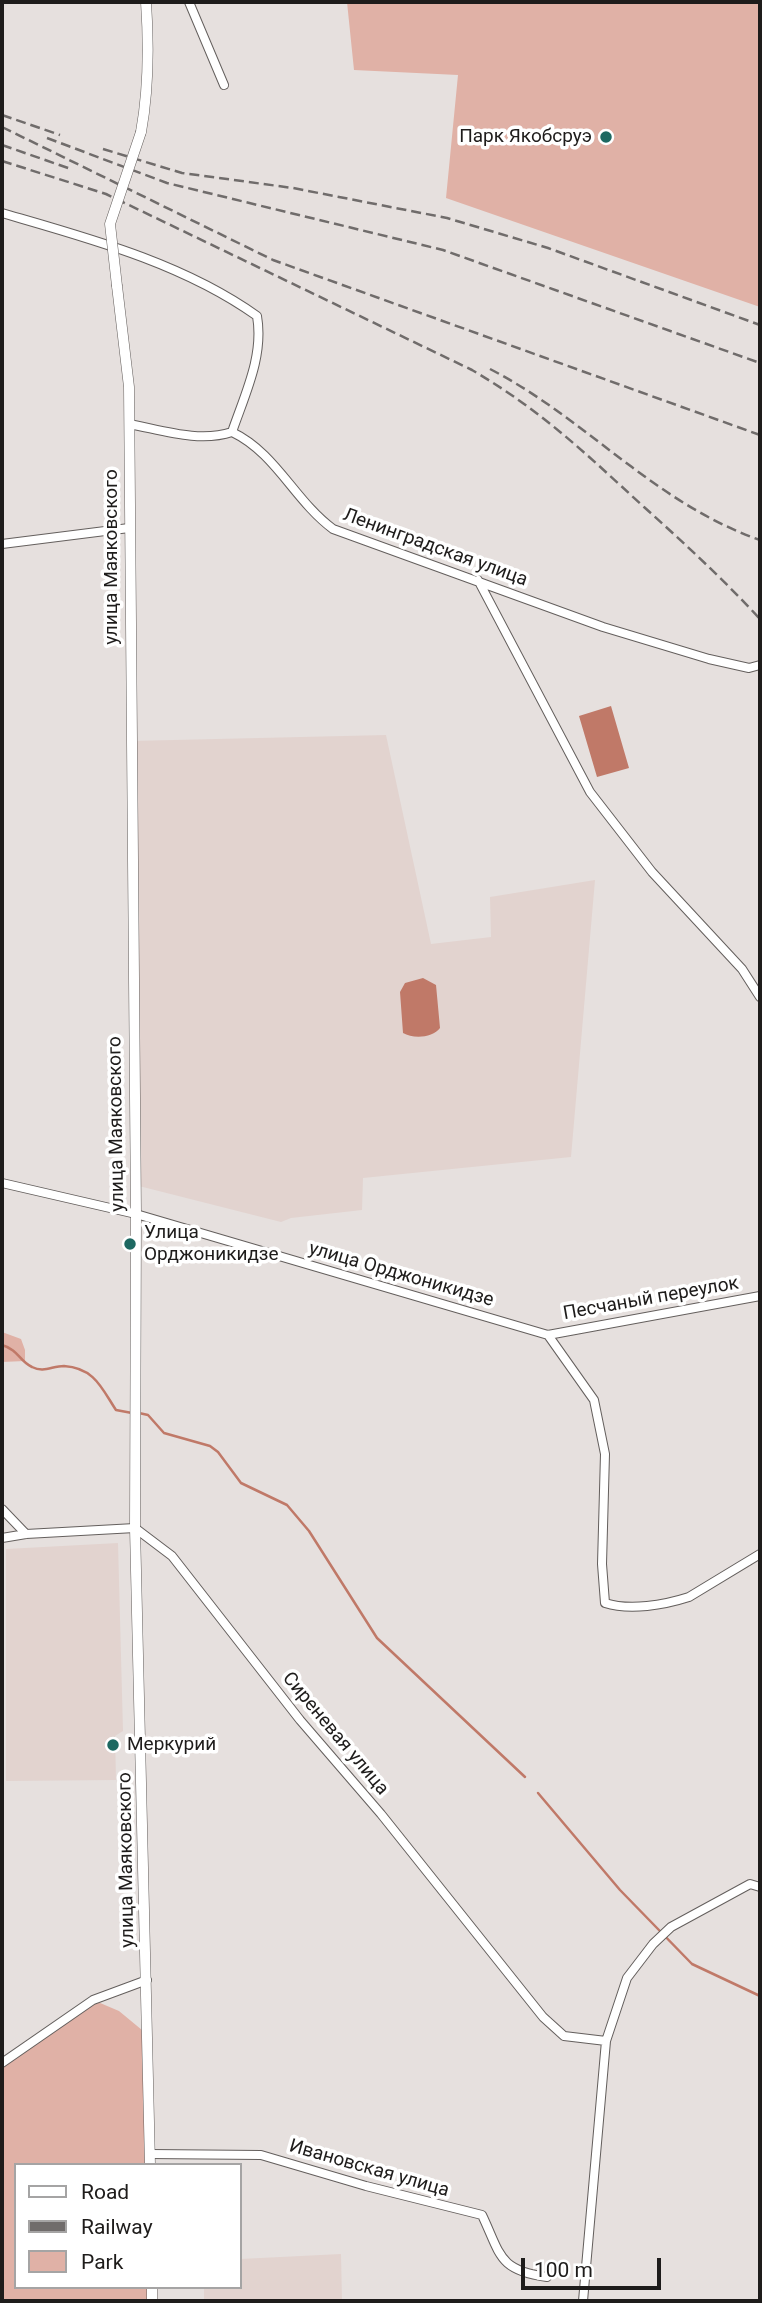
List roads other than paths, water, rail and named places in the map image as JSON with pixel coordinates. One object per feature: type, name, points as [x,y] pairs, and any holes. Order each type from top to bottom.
[{"type":"street","name":"улица Маяковского","points":[[146,2],[148,68],[141,132],[110,224],[128,373],[136,1214],[135,1528],[150,2159]]},
{"type":"street","points":[[189,2],[224,85]]},
{"type":"street","points":[[2,213],[135,255],[230,296],[257,316],[261,337],[257,357],[232,432],[216,438],[129,424]]},
{"type":"street","name":"Ленинградская улица","points":[[232,432],[252,442],[271,460],[308,508],[332,529],[603,627],[695,655],[749,668],[760,665]]},
{"type":"street","points":[[2,544],[129,528]]},
{"type":"street","points":[[478,580],[590,792],[652,872],[742,970],[760,997]]},
{"type":"street","name":"улица Орджоникидзе","points":[[2,1183],[136,1214],[548,1335]]},
{"type":"street","name":"Песчаный переулок","points":[[548,1335],[760,1296]]},
{"type":"street","points":[[548,1335],[594,1400],[605,1454],[602,1564],[605,1603],[637,1606],[676,1601],[688,1597],[760,1554]]},
{"type":"street","points":[[2,1509],[26,1534]]},
{"type":"street","points":[[2,1538],[26,1534],[135,1528]]},
{"type":"street","name":"Сиреневая улица","points":[[135,1528],[172,1556],[300,1720],[381,1814],[543,2017],[564,2036],[606,2041]]},
{"type":"street","points":[[583,2301],[606,2041],[627,1978],[653,1944],[671,1927],[750,1884],[760,1886]]},
{"type":"street","points":[[2,2063],[93,2000],[147,1980]]},
{"type":"street","name":"Ивановская улица","points":[[150,2159],[261,2155],[366,2186],[482,2215],[505,2262],[513,2270],[547,2277]]},
{"type":"waterway","points":[[2,1345],[36,1369],[64,1366],[83,1371],[102,1387],[116,1410],[132,1413]]},
{"type":"waterway","points":[[139,1413],[148,1415],[164,1433],[210,1446],[218,1452],[241,1483],[287,1505],[309,1531],[377,1638],[525,1777]]},
{"type":"waterway","points":[[538,1793],[620,1890],[692,1964],[760,1996]]},
{"type":"railway","points":[[2,115],[60,135]]},
{"type":"railway","points":[[2,127],[273,260],[760,435]]},
{"type":"railway","points":[[47,138],[167,183],[443,250],[760,363]]},
{"type":"railway","points":[[2,145],[71,169]]},
{"type":"railway","points":[[103,149],[182,173],[293,188],[447,218],[548,248],[760,325]]},
{"type":"railway","points":[[2,161],[106,194],[472,370],[497,385],[542,417],[582,451],[703,562],[760,619]]},
{"type":"railway","points":[[490,369],[525,389],[687,505],[760,540]]},
{"type":"place","name":"Парк Якобсруэ","points":[[606,137]]},
{"type":"place","name":"Улица Орджоникидзе","points":[[130,1244]]},
{"type":"place","name":"Меркурий","points":[[113,1745]]}]
